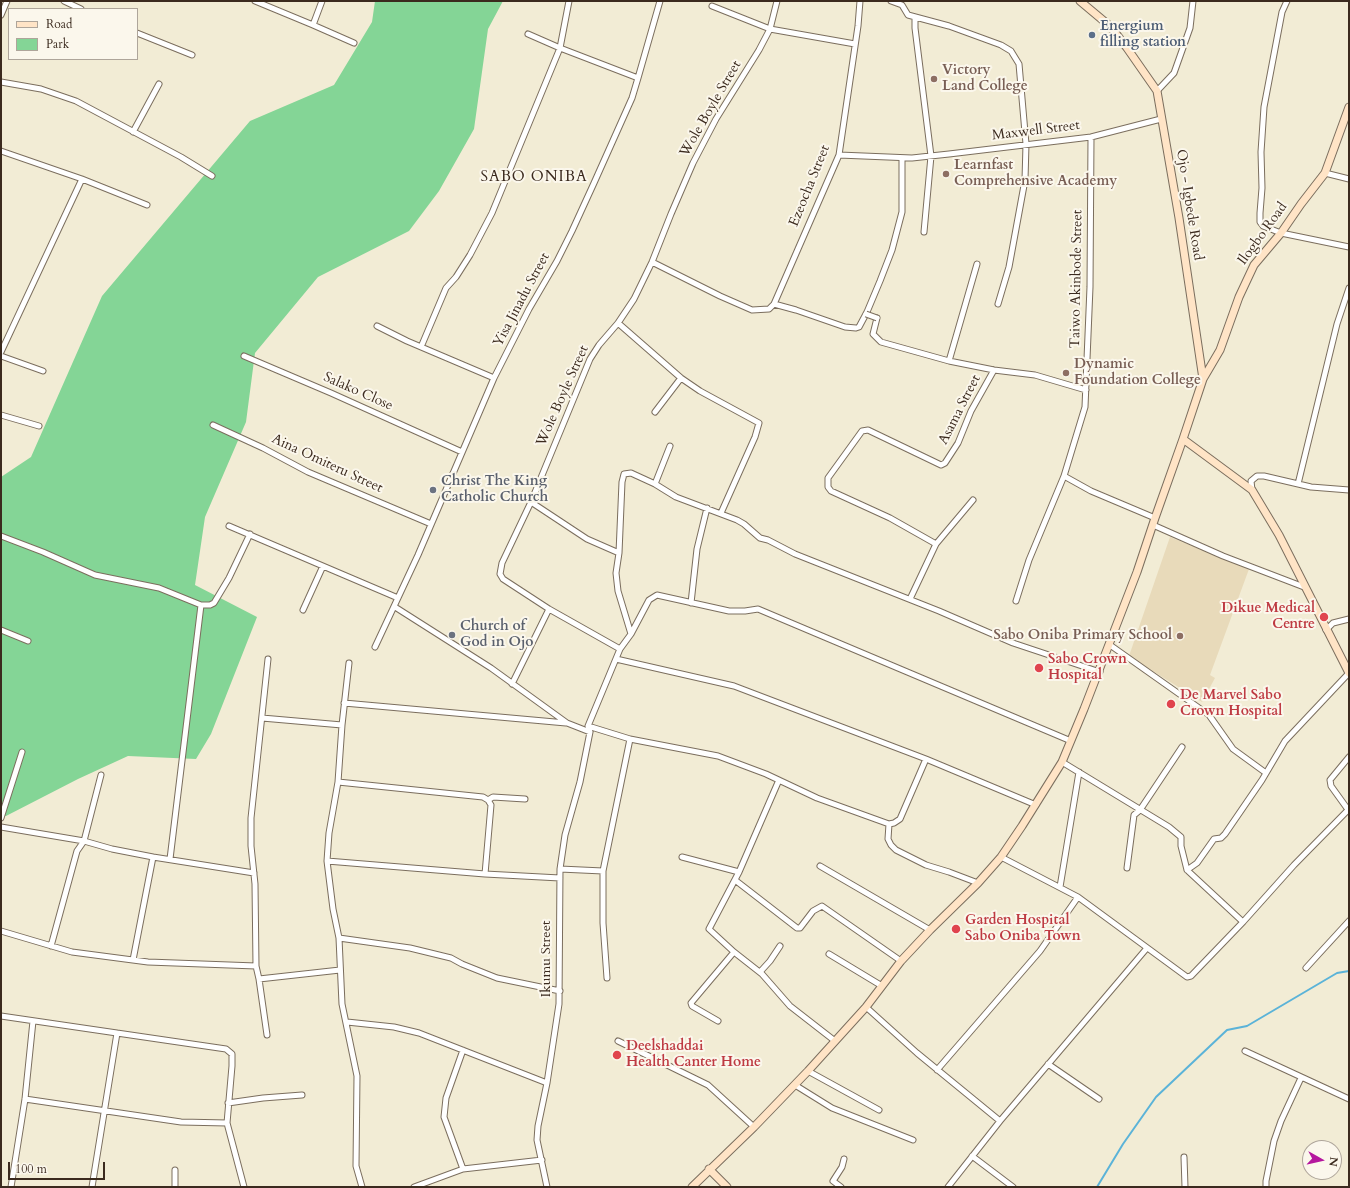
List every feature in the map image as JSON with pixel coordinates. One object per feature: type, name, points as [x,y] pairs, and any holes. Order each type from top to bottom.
[{"type":"main road","name":"Ojo - Igbede Road","points":[[692,1187],[754,1127],[866,1008],[902,961],[930,930],[978,883],[1001,857],[1036,804],[1062,762],[1100,672],[1137,572],[1203,379],[1157,91],[1111,27],[1080,1]]},
{"type":"main road","name":"Ilogbo Road","points":[[1203,379],[1220,350],[1239,298],[1254,265],[1325,173],[1349,107]]},
{"type":"main road","points":[[1183,439],[1252,490],[1279,536],[1349,673]]},
{"type":"main road","points":[[709,1169],[727,1187]]},
{"type":"street","points":[[1,15],[7,1]]},
{"type":"street","points":[[64,1],[79,8]]},
{"type":"street","points":[[255,1],[354,43]]},
{"type":"street","points":[[313,25],[322,1]]},
{"type":"street","points":[[421,347],[446,288],[456,277],[470,255],[492,213],[560,48],[569,1]]},
{"type":"street","name":"Yisa Jinadu Street","points":[[375,647],[431,524],[494,378],[529,309],[557,261],[572,231],[628,105],[638,78],[660,1]]},
{"type":"street","name":"Wole Boyle Street","points":[[620,649],[549,609],[503,579],[500,574],[502,563],[531,502],[590,359],[599,345],[618,323],[634,299],[652,262],[693,163],[716,119],[759,50],[770,29],[777,1]]},
{"type":"street","name":"Ezeocha Street","points":[[774,304],[839,155],[860,1]]},
{"type":"street","points":[[891,1],[902,5],[908,15],[949,26],[1001,45],[1011,51],[1019,64],[1026,144],[1025,180],[1009,267],[998,304]]},
{"type":"street","points":[[1157,91],[1174,73],[1190,28],[1193,1]]},
{"type":"street","points":[[1287,1],[1282,12],[1264,107],[1261,152],[1262,188],[1260,222],[1263,226],[1280,233],[1349,246]]},
{"type":"street","points":[[712,6],[770,29],[855,44]]},
{"type":"street","points":[[916,18],[915,28],[931,156],[924,232]]},
{"type":"street","points":[[138,33],[192,55]]},
{"type":"street","points":[[528,34],[638,78]]},
{"type":"street","points":[[1,82],[41,89],[76,101],[212,176]]},
{"type":"street","points":[[133,132],[159,84]]},
{"type":"street","name":"Maxwell Street","points":[[839,155],[903,158],[931,156],[1091,137],[1161,119]]},
{"type":"street","name":"Taiwo Akinbode Street","points":[[1016,601],[1029,560],[1064,476],[1085,407],[1090,286],[1091,137]]},
{"type":"street","points":[[1,151],[82,179],[147,205]]},
{"type":"street","points":[[652,262],[720,296],[752,310],[770,309],[774,304],[845,327],[859,327],[892,250],[902,212],[903,158]]},
{"type":"street","points":[[1325,173],[1349,179]]},
{"type":"street","points":[[1,352],[82,179]]},
{"type":"street","points":[[949,361],[977,264]]},
{"type":"street","points":[[1298,484],[1337,324],[1349,288]]},
{"type":"street","points":[[866,313],[877,318],[873,334],[881,342],[949,361],[994,370],[1035,375],[1086,390]]},
{"type":"street","points":[[618,323],[681,378],[700,391],[759,423],[755,437],[721,513]]},
{"type":"street","points":[[377,326],[421,347],[494,378]]},
{"type":"street","points":[[1,356],[43,372]]},
{"type":"street","name":"Salako Close","points":[[244,356],[331,393],[462,452]]},
{"type":"street","name":"Asama Street","points":[[936,544],[890,518],[831,491],[828,487],[828,478],[862,431],[868,430],[941,465],[945,463],[958,443],[971,411],[994,370]]},
{"type":"street","points":[[655,412],[681,378]]},
{"type":"street","points":[[1,415],[39,426]]},
{"type":"street","name":"Aina Omiteru Street","points":[[213,425],[263,448],[308,472],[431,524]]},
{"type":"street","points":[[655,484],[670,446]]},
{"type":"street","points":[[631,634],[618,591],[616,573],[619,554],[622,482],[624,474],[630,473],[655,484],[676,497],[721,513],[744,524],[760,538],[768,540],[796,554],[910,599],[1013,643],[1100,672]]},
{"type":"street","points":[[1064,476],[1091,491],[1223,556],[1304,586]]},
{"type":"street","points":[[1252,490],[1251,480],[1257,476],[1264,476],[1311,487],[1349,490]]},
{"type":"street","points":[[910,599],[936,544],[972,500]]},
{"type":"street","points":[[531,502],[587,539],[619,554]]},
{"type":"street","points":[[691,603],[697,548],[707,508]]},
{"type":"street","points":[[230,526],[398,598]]},
{"type":"street","points":[[1,536],[43,552],[95,575],[159,588],[201,605],[210,605],[214,604],[229,578],[250,534]]},
{"type":"street","points":[[303,610],[323,566]]},
{"type":"street","points":[[590,732],[588,726],[620,649],[631,634],[649,600],[657,595],[729,611],[758,609],[765,611],[1071,740]]},
{"type":"street","points":[[170,859],[201,605]]},
{"type":"street","points":[[394,607],[491,668],[567,723],[590,732]]},
{"type":"street","points":[[512,684],[549,609]]},
{"type":"street","points":[[1326,630],[1332,623],[1349,620]]},
{"type":"street","points":[[1,630],[28,641]]},
{"type":"street","points":[[1110,645],[1209,715],[1233,749],[1266,774]]},
{"type":"street","points":[[616,658],[734,686],[926,759],[1036,804]]},
{"type":"street","points":[[267,1035],[256,966],[251,818],[268,659]]},
{"type":"street","points":[[349,663],[342,724],[338,782],[329,833],[327,861],[333,909],[339,938],[342,1004],[347,1022],[357,1076],[356,1166],[362,1187]]},
{"type":"street","points":[[1187,870],[1197,863],[1214,839],[1221,838],[1225,834],[1266,774],[1285,741],[1349,673]]},
{"type":"street","points":[[344,703],[567,723]]},
{"type":"street","points":[[262,718],[342,724]]},
{"type":"street","points":[[588,726],[630,739],[718,756],[779,780],[817,798],[888,824],[894,823],[900,818],[926,759]]},
{"type":"street","name":"Ikumu Street","points":[[547,1187],[537,1140],[538,1126],[547,1083],[559,1004],[560,869],[565,836],[580,782],[590,732]]},
{"type":"street","points":[[607,978],[603,923],[603,871],[630,739]]},
{"type":"street","points":[[1127,868],[1134,816],[1140,810],[1182,747]]},
{"type":"street","points":[[1,818],[22,752]]},
{"type":"street","points":[[1001,857],[1078,897],[1184,976],[1191,976],[1244,922],[1294,865],[1348,810],[1331,786],[1330,780],[1349,757]]},
{"type":"street","points":[[1062,762],[1169,827],[1181,837],[1181,846],[1187,870],[1244,922]]},
{"type":"street","points":[[1060,887],[1079,772]]},
{"type":"street","points":[[51,946],[77,851],[84,841],[102,775]]},
{"type":"street","points":[[779,780],[739,872],[709,929],[734,952],[760,972],[790,1006],[835,1041]]},
{"type":"street","points":[[338,782],[483,797],[488,800],[490,805],[485,874]]},
{"type":"street","points":[[488,800],[493,798],[525,799]]},
{"type":"street","points":[[888,824],[888,839],[896,850],[926,866],[949,872],[978,883]]},
{"type":"street","points":[[1,827],[84,841],[112,849],[153,857],[254,873]]},
{"type":"street","points":[[133,960],[153,857]]},
{"type":"street","points":[[682,857],[739,872]]},
{"type":"street","points":[[327,861],[485,874],[560,878]]},
{"type":"street","points":[[820,866],[930,930]]},
{"type":"street","points":[[560,869],[603,871]]},
{"type":"street","points":[[734,880],[797,928],[800,928],[813,911],[822,906],[902,961]]},
{"type":"street","points":[[937,1070],[1040,951],[1078,897]]},
{"type":"street","points":[[1306,968],[1349,921]]},
{"type":"street","points":[[1,931],[72,952],[148,962],[256,966]]},
{"type":"street","points":[[339,938],[410,948],[431,953],[451,958],[462,964],[498,978],[560,991]]},
{"type":"street","points":[[760,972],[770,961],[780,946]]},
{"type":"street","points":[[948,1187],[1000,1121],[1148,948]]},
{"type":"street","points":[[718,1021],[692,1006],[692,1003],[734,952]]},
{"type":"street","points":[[829,954],[882,986]]},
{"type":"street","points":[[259,979],[340,970]]},
{"type":"street","points":[[866,1008],[937,1070],[1000,1121]]},
{"type":"street","points":[[1,1016],[226,1049],[232,1054],[227,1123],[244,1187]]},
{"type":"street","points":[[11,1187],[26,1099],[33,1021]]},
{"type":"street","points":[[347,1022],[394,1027],[419,1033],[547,1083]]},
{"type":"street","points":[[92,1187],[117,1033]]},
{"type":"street","points":[[618,1041],[708,1085],[754,1127]]},
{"type":"street","points":[[463,1050],[446,1098],[444,1117],[463,1169]]},
{"type":"street","points":[[1245,1051],[1349,1099]]},
{"type":"street","points":[[1048,1064],[1099,1099]]},
{"type":"street","points":[[808,1071],[879,1110]]},
{"type":"street","points":[[1266,1187],[1274,1141],[1281,1121],[1301,1078]]},
{"type":"street","points":[[794,1085],[832,1108],[913,1140]]},
{"type":"street","points":[[228,1103],[263,1098],[302,1095]]},
{"type":"street","points":[[26,1099],[104,1112],[181,1122],[227,1123]]},
{"type":"street","points":[[972,1156],[1013,1187]]},
{"type":"street","points":[[1184,1157],[1184,1187]]},
{"type":"street","points":[[841,1187],[833,1181],[842,1166],[844,1159]]},
{"type":"street","points":[[414,1187],[463,1169],[542,1160]]},
{"type":"street","points":[[175,1170],[175,1187]]},
{"type":"shaded area","name":"Sabo Oniba Primary School","points":[[1170,537],[1249,569],[1210,675],[1215,678],[1202,702],[1129,656]]},
{"type":"green space","points":[[375,1],[503,1],[488,29],[474,129],[439,191],[409,231],[318,277],[255,353],[246,422],[205,517],[195,585],[257,617],[211,734],[196,759],[128,756],[78,779],[6,816],[1,816],[1,477],[31,457],[102,296],[250,121],[334,85],[372,22]]},
{"type":"waterway","points":[[1097,1187],[1123,1144],[1156,1097],[1227,1030],[1247,1026],[1337,973],[1349,971]]},
{"type":"place","name":"Energium filling station","points":[[1092,35]]},
{"type":"place","name":"Victory Land College","points":[[934,79]]},
{"type":"place","name":"Learnfast Comprehensive Academy","points":[[946,174]]},
{"type":"place","name":"Dynamic Foundation College","points":[[1066,373]]},
{"type":"place","name":"Christ The King Catholic Church","points":[[433,490]]},
{"type":"place","name":"Dikue Medical Centre","points":[[1324,617]]},
{"type":"place","name":"Church of God in Ojo","points":[[452,635]]},
{"type":"place","name":"Sabo Oniba Primary School","points":[[1180,636]]},
{"type":"place","name":"Sabo Crown Hospital","points":[[1039,668]]},
{"type":"place","name":"De Marvel Sabo Crown Hospital","points":[[1171,704]]},
{"type":"place","name":"Garden Hospital Sabo Oniba Town","points":[[956,929]]},
{"type":"place","name":"Deelshaddai Health Canter Home","points":[[617,1055]]},
{"type":"district","name":"SABO ONIBA","points":[[534,178]]}]
